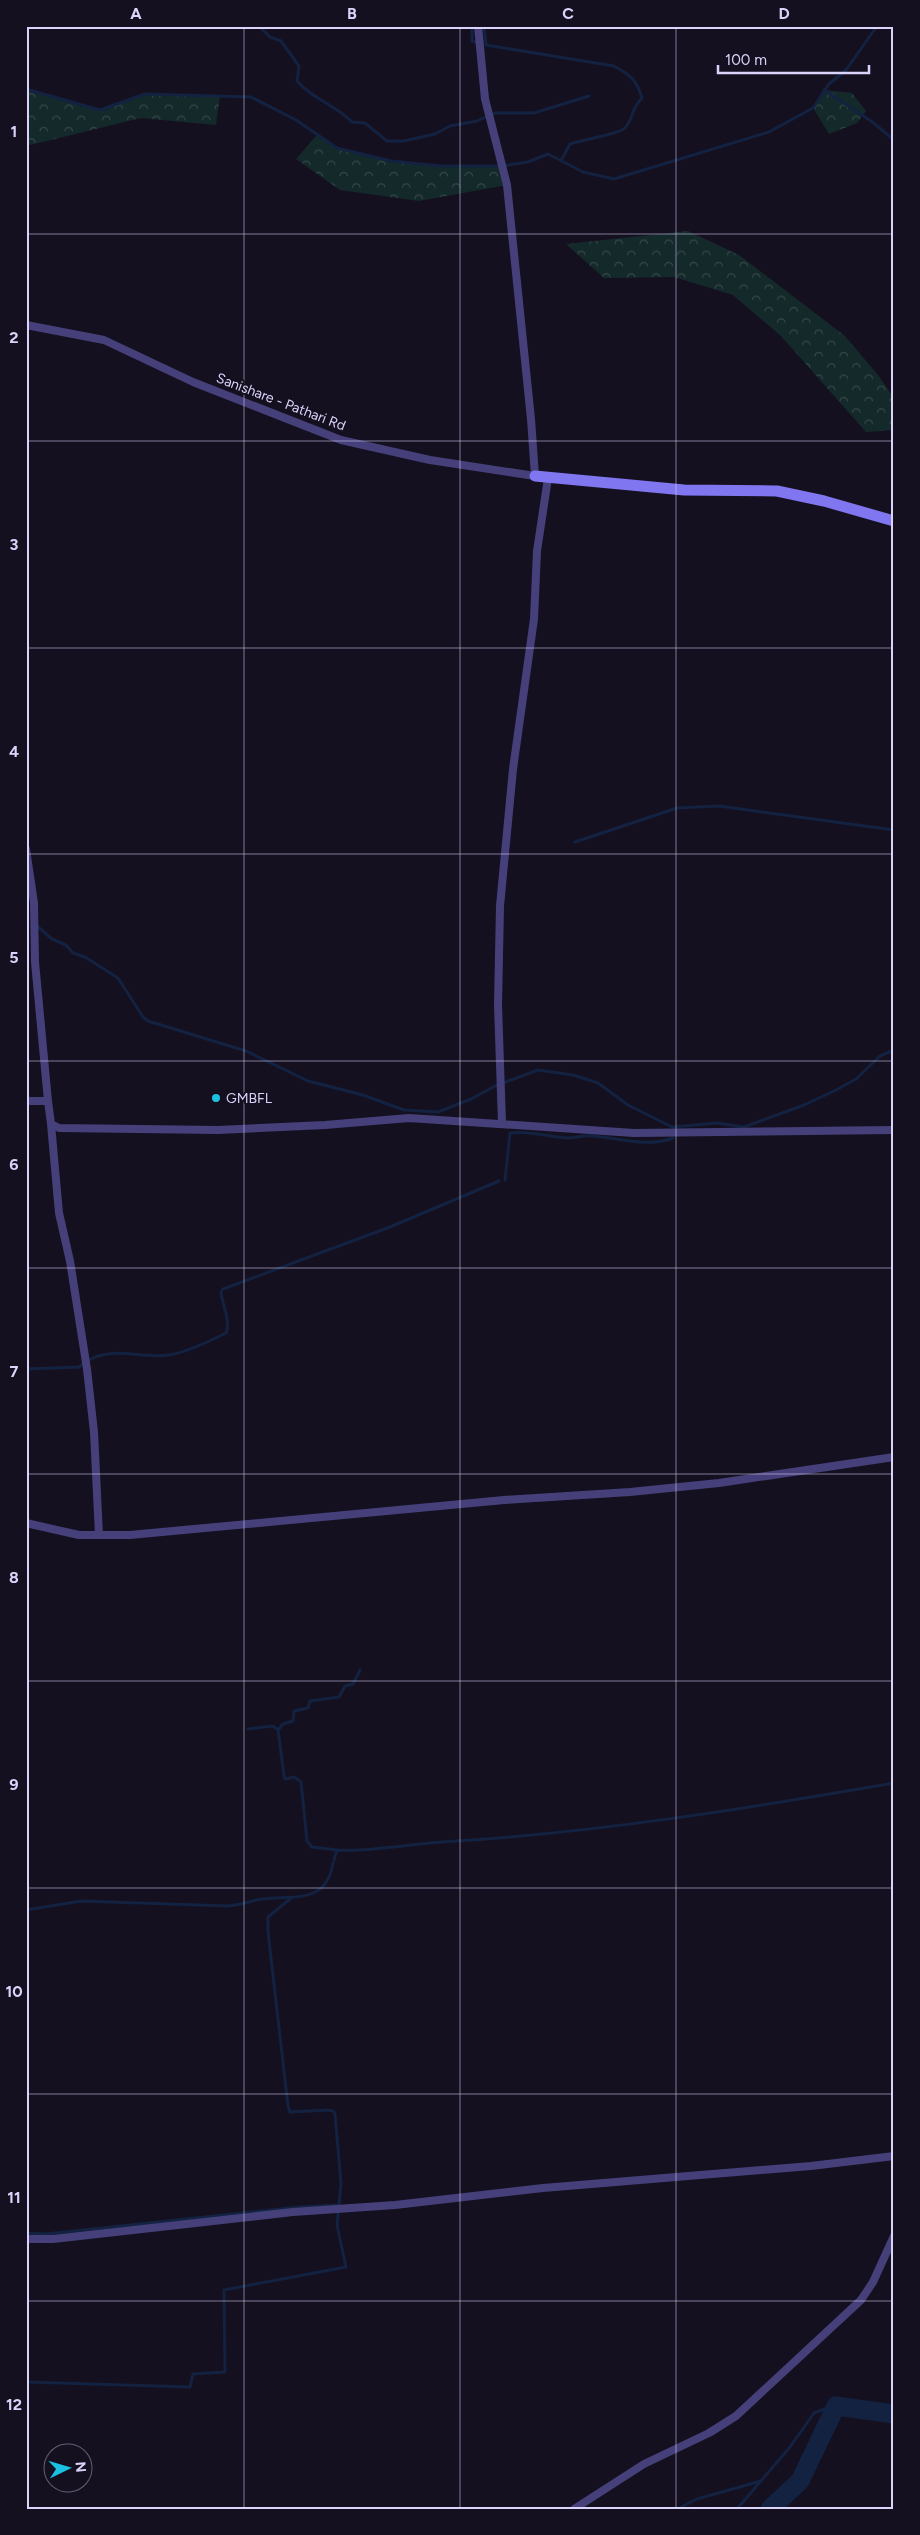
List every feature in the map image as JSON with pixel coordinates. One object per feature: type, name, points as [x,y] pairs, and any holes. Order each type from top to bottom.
[{"type":"street","points":[[478,26],[485,99],[507,185],[532,419],[535,476],[684,490],[777,491],[824,500],[894,520]]},
{"type":"street","name":"Sanishare - Pathari Rd","points":[[26,325],[104,340],[194,382],[341,440],[430,460],[535,476]]},
{"type":"street","points":[[502,1123],[498,1005],[500,906],[512,778],[534,619],[537,551],[548,478]]},
{"type":"street","points":[[26,849],[34,903],[35,962],[48,1101],[52,1124],[59,1213],[70,1261],[87,1369],[94,1432],[99,1535]]},
{"type":"street","points":[[26,1101],[48,1101]]},
{"type":"street","points":[[52,1124],[59,1128],[218,1130],[325,1125],[409,1118],[634,1132],[894,1130]]},
{"type":"street","points":[[26,1523],[79,1535],[245,1525],[504,1500],[630,1492],[719,1483],[894,1457]]},
{"type":"street","points":[[26,2239],[53,2238],[293,2212],[395,2205],[543,2188],[811,2166],[894,2156]]},
{"type":"street","points":[[574,2509],[644,2464],[709,2433],[736,2416],[860,2300],[873,2282],[894,2236]]},
{"type":"green space","points":[[26,89],[100,110],[145,94],[220,96],[216,125],[141,118],[26,146]]},
{"type":"green space","points":[[824,90],[852,93],[866,111],[857,123],[829,134],[813,108]]},
{"type":"green space","points":[[317,135],[337,148],[391,161],[441,166],[502,166],[507,185],[419,201],[340,190],[296,159]]},
{"type":"green space","points":[[688,231],[739,255],[845,336],[878,375],[894,398],[894,430],[866,432],[781,336],[733,295],[674,277],[604,278],[566,244]]},
{"type":"waterway","points":[[259,26],[270,37],[281,41],[299,66],[297,81],[303,87],[352,122],[365,123],[387,141],[404,141],[435,134],[450,126],[477,121],[495,113],[534,113],[589,96]]},
{"type":"waterway","points":[[472,26],[472,41],[478,43]]},
{"type":"waterway","points":[[484,26],[486,45],[614,66],[629,75],[638,87],[642,98],[625,128],[570,144],[561,161]]},
{"type":"waterway","points":[[26,89],[100,110],[145,94],[251,97],[296,120],[337,148],[391,161],[441,166],[502,166],[528,162],[548,154],[583,172],[614,179],[769,132],[813,108],[829,84],[846,70],[877,26]]},
{"type":"waterway","points":[[824,90],[871,121],[894,140]]},
{"type":"waterway","points":[[575,842],[677,808],[719,806],[894,830]]},
{"type":"waterway","points":[[37,926],[52,939],[66,945],[73,953],[85,957],[118,978],[143,1017],[148,1021],[246,1051],[308,1081],[363,1095],[404,1110],[438,1112],[471,1099],[497,1085]]},
{"type":"waterway","points":[[503,1083],[538,1070],[573,1075],[598,1083],[628,1105],[672,1127],[717,1123],[744,1127],[804,1105],[834,1091],[856,1079],[880,1056],[894,1050]]},
{"type":"waterway","points":[[505,1180],[510,1133],[524,1132],[567,1138],[593,1136],[633,1142],[653,1142],[673,1138]]},
{"type":"waterway","points":[[89,1360],[99,1356],[118,1353],[169,1355],[198,1346],[226,1333],[227,1318],[221,1292],[223,1289],[390,1227],[499,1181]]},
{"type":"waterway","points":[[26,1369],[79,1367],[83,1364]]},
{"type":"waterway","points":[[337,1850],[312,1847],[307,1841],[301,1782],[294,1777],[285,1779],[278,1730],[283,1724],[293,1721],[294,1711],[308,1708],[310,1701],[339,1697],[345,1686],[353,1684],[360,1670]]},
{"type":"waterway","points":[[248,1729],[273,1726],[278,1730]]},
{"type":"waterway","points":[[334,1860],[337,1850],[377,1849],[556,1833],[725,1811],[894,1783]]},
{"type":"waterway","points":[[26,1910],[81,1901],[228,1906],[262,1899],[296,1897],[316,1892],[323,1886],[329,1876],[333,1863]]},
{"type":"waterway","points":[[26,2382],[190,2387],[193,2374],[225,2372],[224,2290],[346,2267],[337,2225],[341,2183],[335,2114],[333,2111],[328,2110],[290,2112],[288,2106],[268,1932],[268,1917],[290,1899]]},
{"type":"waterway","points":[[26,2233],[46,2234],[298,2207],[340,2205]]},
{"type":"waterway","points":[[737,2509],[790,2447],[814,2413],[833,2406]]},
{"type":"waterway","points":[[770,2509],[800,2481],[836,2406],[894,2414]]},
{"type":"waterway","points":[[677,2509],[697,2499],[761,2481]]},
{"type":"place","name":"GMBFL","points":[[216,1098]]}]
